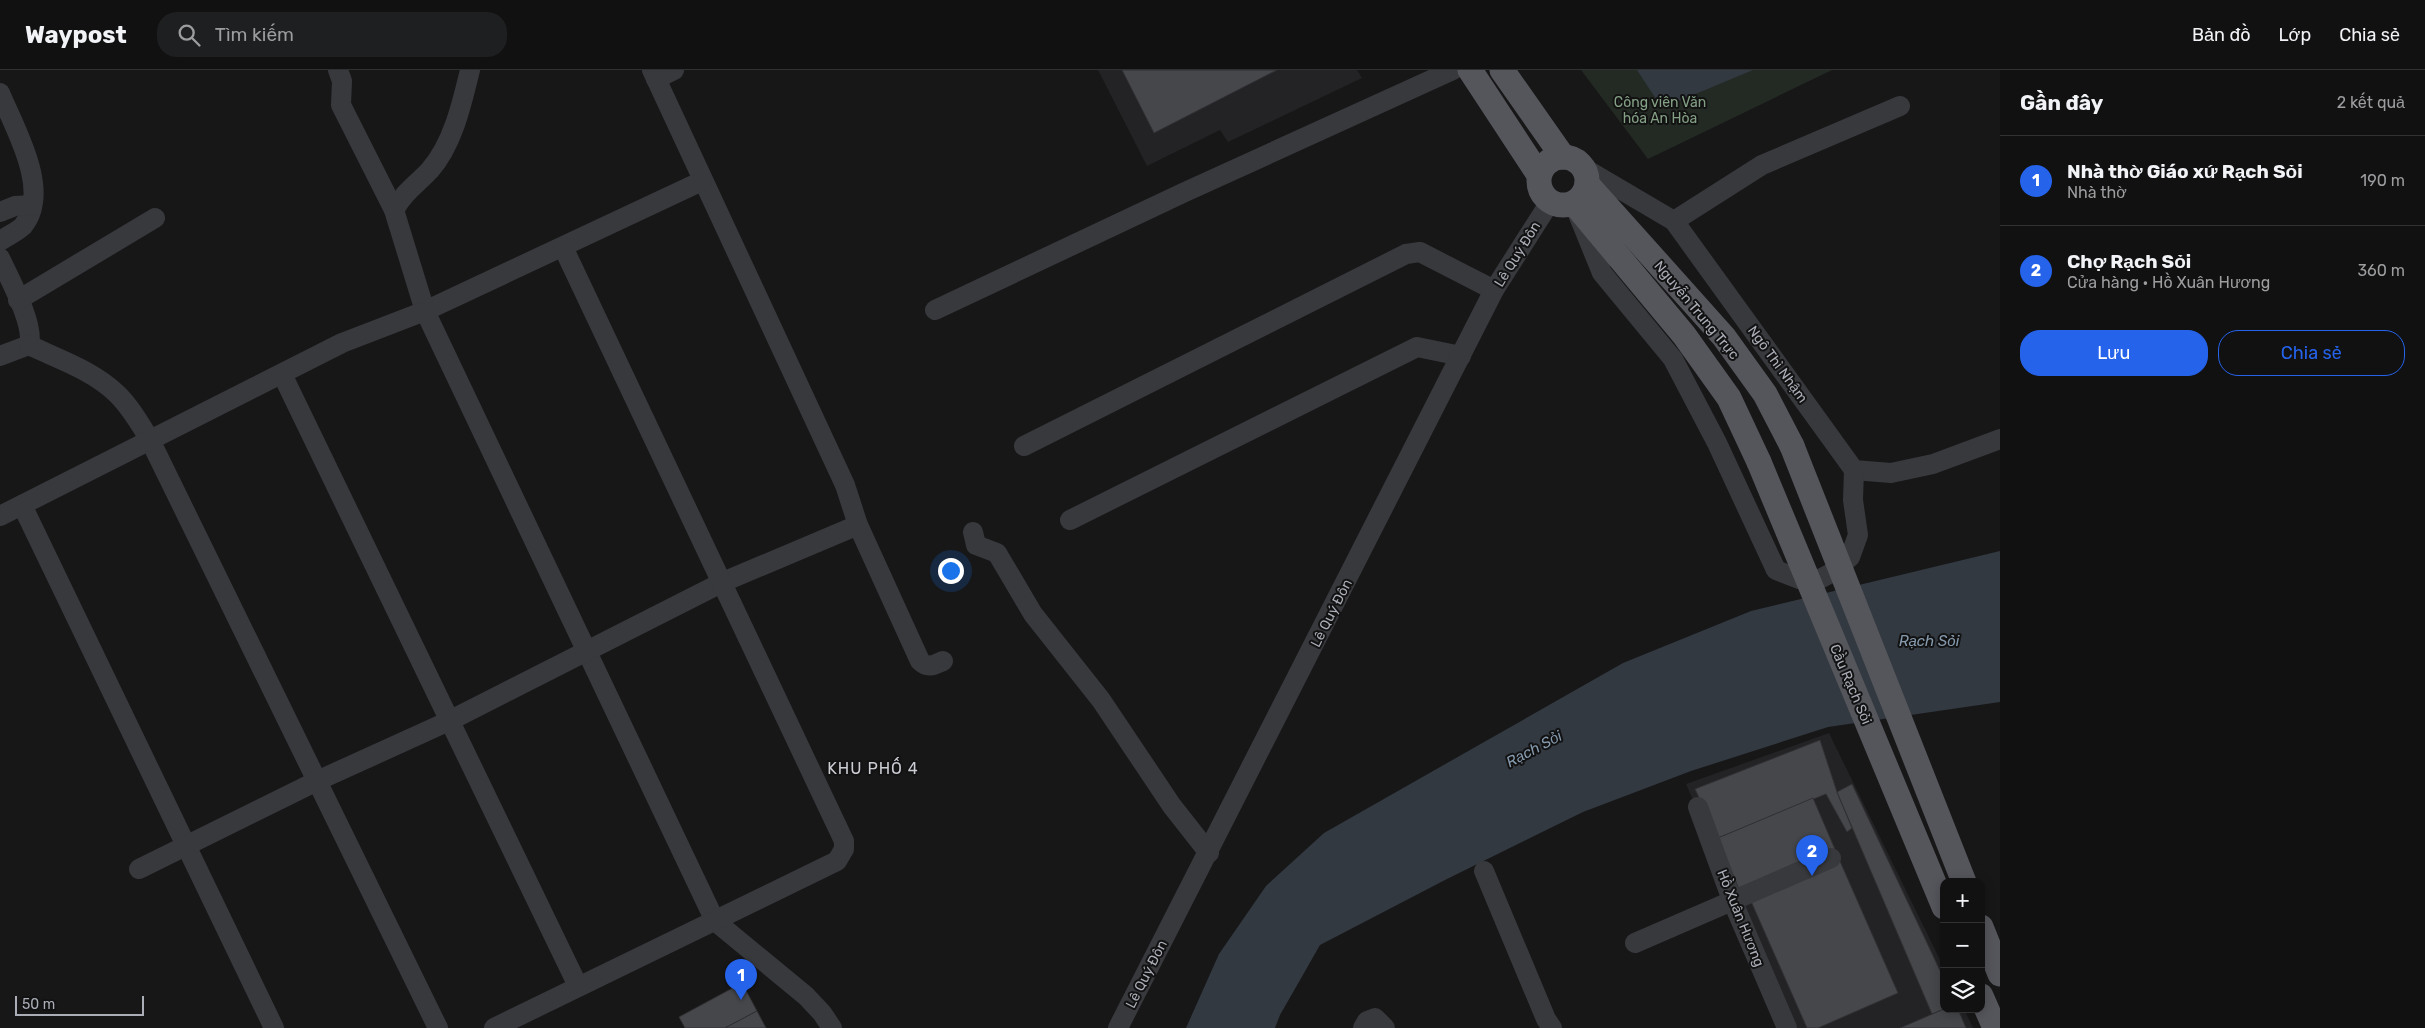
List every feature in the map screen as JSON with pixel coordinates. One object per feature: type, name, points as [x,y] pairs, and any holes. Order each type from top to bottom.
[{"type":"main road","points":[[1470,70],[1539,174],[1548,162],[1572,183]]},
{"type":"main road","name":"Nguyễn Trung Trực","points":[[1502,70],[1572,183],[1728,398],[1759,462]]},
{"type":"main road","name":"Nguyễn Trung Trực","points":[[1572,183],[1724,337],[1765,394],[1792,446],[1962,878]]},
{"type":"main road","name":"Cầu Rạch Sỏi","points":[[1759,462],[1940,896]]},
{"type":"main road","points":[[1985,937],[2000,974]]},
{"type":"main road","points":[[1985,1005],[1995,1028]]},
{"type":"street","points":[[338,70],[342,81],[341,105],[394,210],[424,311],[716,921],[806,996],[822,1013],[832,1028]]},
{"type":"street","points":[[394,210],[404,194],[430,170],[441,154],[462,100],[470,70]]},
{"type":"street","points":[[674,70],[654,74],[702,181],[845,485],[858,525],[920,661],[924,665],[930,666],[943,661]]},
{"type":"street","points":[[935,310],[1185,192],[1453,70]]},
{"type":"street","points":[[0,93],[28,156],[32,172],[32,205],[22,227],[0,241]]},
{"type":"street","points":[[1674,221],[1762,165],[1900,106]]},
{"type":"street","points":[[0,516],[342,343],[424,311],[702,181]]},
{"type":"street","points":[[1572,183],[1602,273],[1673,359],[1717,443],[1776,570],[1799,579],[1816,581],[1833,572],[1850,557],[1858,535],[1854,500],[1854,470],[1891,473],[1933,464],[2000,439]]},
{"type":"street","name":"Ngô Thì Nhậm","points":[[1572,183],[1674,221],[1854,470]]},
{"type":"street","name":"Lê Quý Đôn","points":[[1118,1028],[1209,853],[1494,290],[1572,183]]},
{"type":"street","points":[[0,212],[14,206],[32,205]]},
{"type":"street","points":[[18,300],[155,218]]},
{"type":"street","points":[[494,1028],[837,861],[844,849],[844,841],[563,247]]},
{"type":"street","points":[[1024,446],[1406,254],[1420,252],[1494,290]]},
{"type":"street","points":[[0,258],[18,300],[31,338],[29,345]]},
{"type":"street","points":[[0,356],[29,345],[100,380],[117,394],[132,411],[150,440],[438,1028]]},
{"type":"street","points":[[1070,520],[1412,349],[1424,346],[1461,356]]},
{"type":"street","points":[[282,374],[578,986]]},
{"type":"street","points":[[22,505],[274,1028]]},
{"type":"street","points":[[139,869],[317,781],[449,721],[722,582],[858,525]]},
{"type":"street","points":[[973,532],[976,545],[997,553],[1033,614],[1101,700],[1172,806],[1209,853]]},
{"type":"street","name":"Hồ Xuân Hương","points":[[1698,807],[1732,900],[1787,1028]]},
{"type":"street","points":[[1635,943],[1831,858]]},
{"type":"street","points":[[1484,870],[1543,1012],[1552,1028]]},
{"type":"shaded area","points":[[1098,70],[1357,70],[1362,78],[1228,142],[1220,130],[1147,166]]},
{"type":"shaded area","points":[[1829,733],[1940,960],[1940,1013],[1966,1013],[1973,1028],[1790,1028],[1686,784]]},
{"type":"green space","name":"Công viên Văn hóa An Hòa","points":[[1581,70],[1832,70],[1648,159]]},
{"type":"water","points":[[1637,70],[1753,70],[1662,108]]},
{"type":"water","name":"Rạch Sỏi","points":[[2000,551],[2000,702],[1828,727],[1691,771],[1583,812],[1445,880],[1320,945],[1280,1015],[1275,1028],[1186,1028],[1219,954],[1266,886],[1324,833],[1623,663],[1751,611]]},
{"type":"building","points":[[1122,70],[1277,70],[1154,133]]},
{"type":"building","points":[[1820,740],[1837,792],[1852,828],[1847,832],[1826,794],[1718,838],[1695,789]]},
{"type":"building","points":[[1852,784],[1940,971],[1940,1011],[1932,1014],[1837,792]]},
{"type":"building","points":[[1813,798],[1837,854],[1741,894],[1718,838]]},
{"type":"building","points":[[1839,859],[1898,993],[1818,1028],[1807,1028],[1750,899]]},
{"type":"building","points":[[742,983],[757,1011],[725,1028],[685,1028],[679,1017]]},
{"type":"building","points":[[757,1011],[766,1028],[725,1028]]},
{"type":"building","points":[[1940,1011],[1940,1013],[1960,1013],[1966,1028],[1900,1028]]},
{"type":"place","name":"Chợ Rạch Sỏi","points":[[1812,876]]},
{"type":"place","name":"Nhà thờ Giáo xứ Rạch Sỏi","points":[[741,1000]]},
{"type":"district","name":"KHU PHỐ 4","points":[[873,768]]}]
